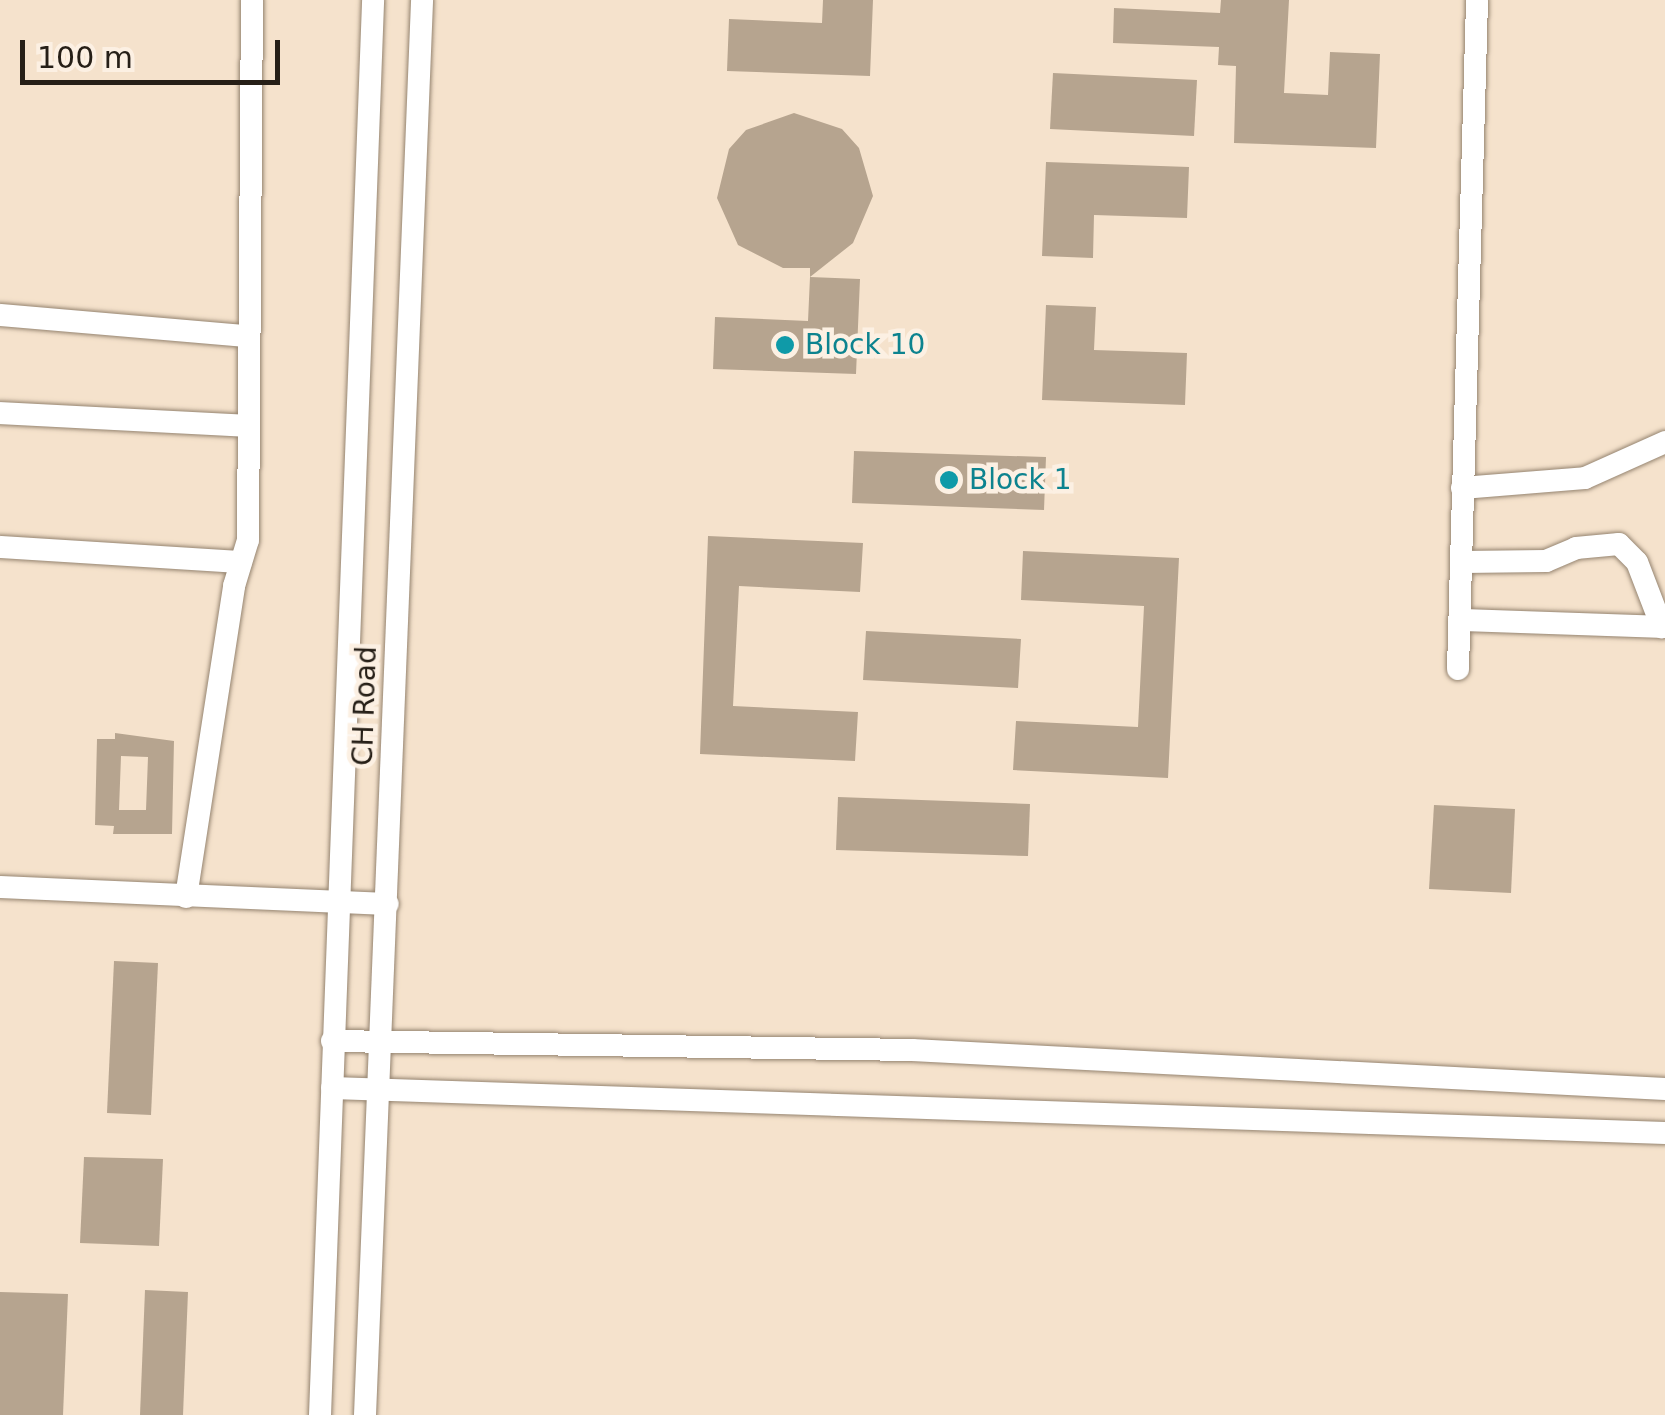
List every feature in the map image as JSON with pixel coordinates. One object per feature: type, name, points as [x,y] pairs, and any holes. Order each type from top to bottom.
[{"type":"street","points":[[186,897],[248,529],[252,0]]},
{"type":"street","name":"CH Road","points":[[320,1415],[373,0]]},
{"type":"street","name":"CH Road","points":[[365,1415],[378,1090],[384,1042],[422,0]]},
{"type":"street","points":[[1458,669],[1463,620],[1462,488],[1477,0]]},
{"type":"street","points":[[0,315],[247,336]]},
{"type":"street","points":[[0,413],[249,426]]},
{"type":"street","points":[[1462,488],[1569,481],[1665,442]]},
{"type":"street","points":[[1463,562],[1546,561],[1576,548],[1618,544],[1637,562],[1664,626],[1463,620]]},
{"type":"street","points":[[0,547],[241,562]]},
{"type":"street","points":[[0,888],[388,904]]},
{"type":"street","points":[[332,1041],[912,1050],[1665,1089]]},
{"type":"street","points":[[332,1088],[1665,1133]]},
{"type":"building","points":[[823,0],[873,0],[870,76],[727,71],[729,19],[822,23]]},
{"type":"building","points":[[1221,0],[1289,0],[1284,93],[1328,95],[1330,52],[1380,54],[1376,148],[1234,143],[1236,66],[1218,65],[1219,47],[1113,43],[1114,8],[1220,13]]},
{"type":"building","points":[[1053,73],[1197,80],[1194,136],[1050,129]]},
{"type":"building","points":[[794,113],[842,129],[859,148],[873,196],[853,243],[810,277],[810,268],[783,268],[738,245],[717,198],[729,149],[746,130]]},
{"type":"building","points":[[1046,162],[1189,167],[1187,218],[1094,215],[1093,258],[1042,256]]},
{"type":"building","name":"Block 10","points":[[810,277],[860,279],[856,374],[713,369],[715,317],[808,321]]},
{"type":"building","points":[[1046,305],[1096,307],[1094,350],[1187,353],[1185,405],[1042,400]]},
{"type":"building","name":"Block 1","points":[[854,451],[1046,457],[1044,510],[852,503]]},
{"type":"building","points":[[708,536],[863,543],[860,592],[739,586],[733,706],[858,712],[855,761],[700,754]]},
{"type":"building","points":[[1023,551],[1179,558],[1168,778],[1013,770],[1016,721],[1138,727],[1144,606],[1021,600]]},
{"type":"building","points":[[866,631],[1021,639],[1018,688],[863,680]]},
{"type":"building","points":[[115,733],[174,741],[172,834],[113,834],[114,826],[95,825],[97,739],[115,739]],"holes":[[[121,756],[148,757],[146,810],[119,810]]]},
{"type":"building","points":[[838,797],[1030,804],[1028,856],[836,850]]},
{"type":"building","points":[[1434,805],[1515,809],[1511,893],[1429,889]]},
{"type":"building","points":[[114,961],[158,963],[151,1115],[107,1113]]},
{"type":"building","points":[[84,1157],[163,1159],[159,1246],[80,1243]]},
{"type":"building","points":[[145,1290],[188,1292],[183,1415],[140,1415]]},
{"type":"building","points":[[0,1292],[68,1294],[63,1415],[0,1415]]},
{"type":"place","name":"Block 10","points":[[785,345]]},
{"type":"place","name":"Block 1","points":[[949,480]]}]
